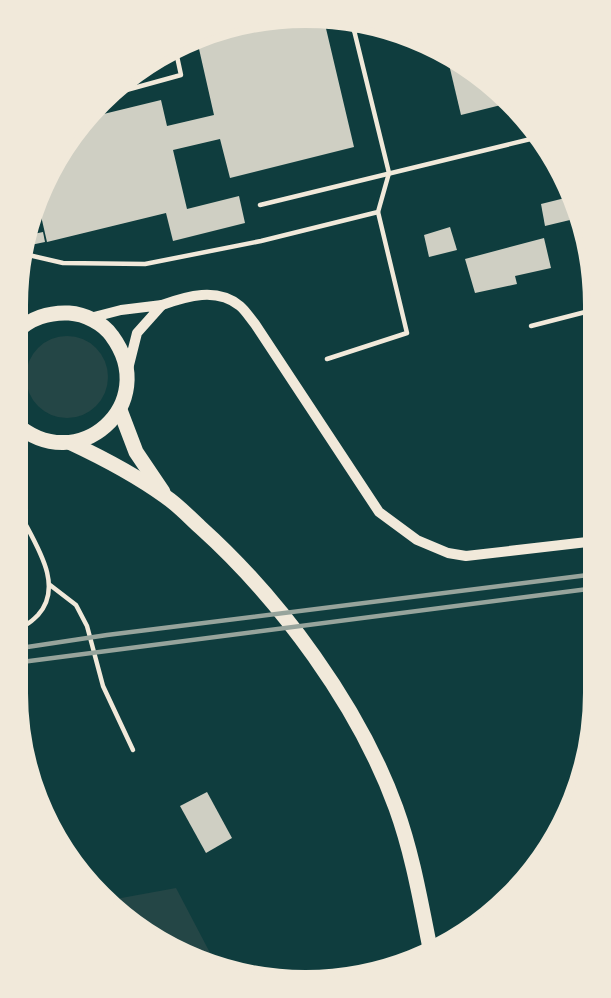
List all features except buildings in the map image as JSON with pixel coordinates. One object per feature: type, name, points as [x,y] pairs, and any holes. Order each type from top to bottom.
[{"type":"main road","points":[[24,320],[54,313],[72,313],[90,318],[108,331],[121,348],[128,369],[127,390],[120,410],[107,426],[91,437],[71,443],[51,443],[24,431]]},
{"type":"main road","points":[[24,327],[36,318]]},
{"type":"main road","points":[[120,410],[136,452],[167,497]]},
{"type":"main road","points":[[71,443],[98,455],[167,497],[240,565],[263,591],[338,692],[362,731],[384,776],[407,840],[429,945]]},
{"type":"street","points":[[90,318],[121,310],[162,305],[190,295],[220,295],[239,305],[255,324],[379,512],[417,540],[448,553],[466,556],[587,542]]},
{"type":"street","points":[[128,369],[137,333],[162,305]]},
{"type":"lane","points":[[327,359],[407,333],[378,212],[389,173],[353,28]]},
{"type":"lane","points":[[354,31],[361,29]]},
{"type":"lane","points":[[124,91],[181,75],[177,55]]},
{"type":"lane","points":[[260,205],[532,138]]},
{"type":"lane","points":[[28,255],[63,262],[145,264],[261,241],[378,212]]},
{"type":"lane","points":[[531,326],[587,312]]},
{"type":"lane","points":[[24,521],[43,559],[50,585],[44,608],[28,625],[24,626]]},
{"type":"lane","points":[[50,585],[76,605],[87,626],[103,686],[133,750]]},
{"type":"shaded area","points":[[67,336],[83,339],[96,348],[105,361],[108,377],[105,393],[96,406],[83,415],[67,418],[51,415],[38,406],[29,393],[26,377],[29,361],[38,348],[51,339]]},
{"type":"shaded area","points":[[176,888],[213,958],[181,945],[149,927],[114,899]]},
{"type":"railway","points":[[24,647],[107,635],[587,575]]},
{"type":"railway","points":[[24,662],[587,589]]}]
